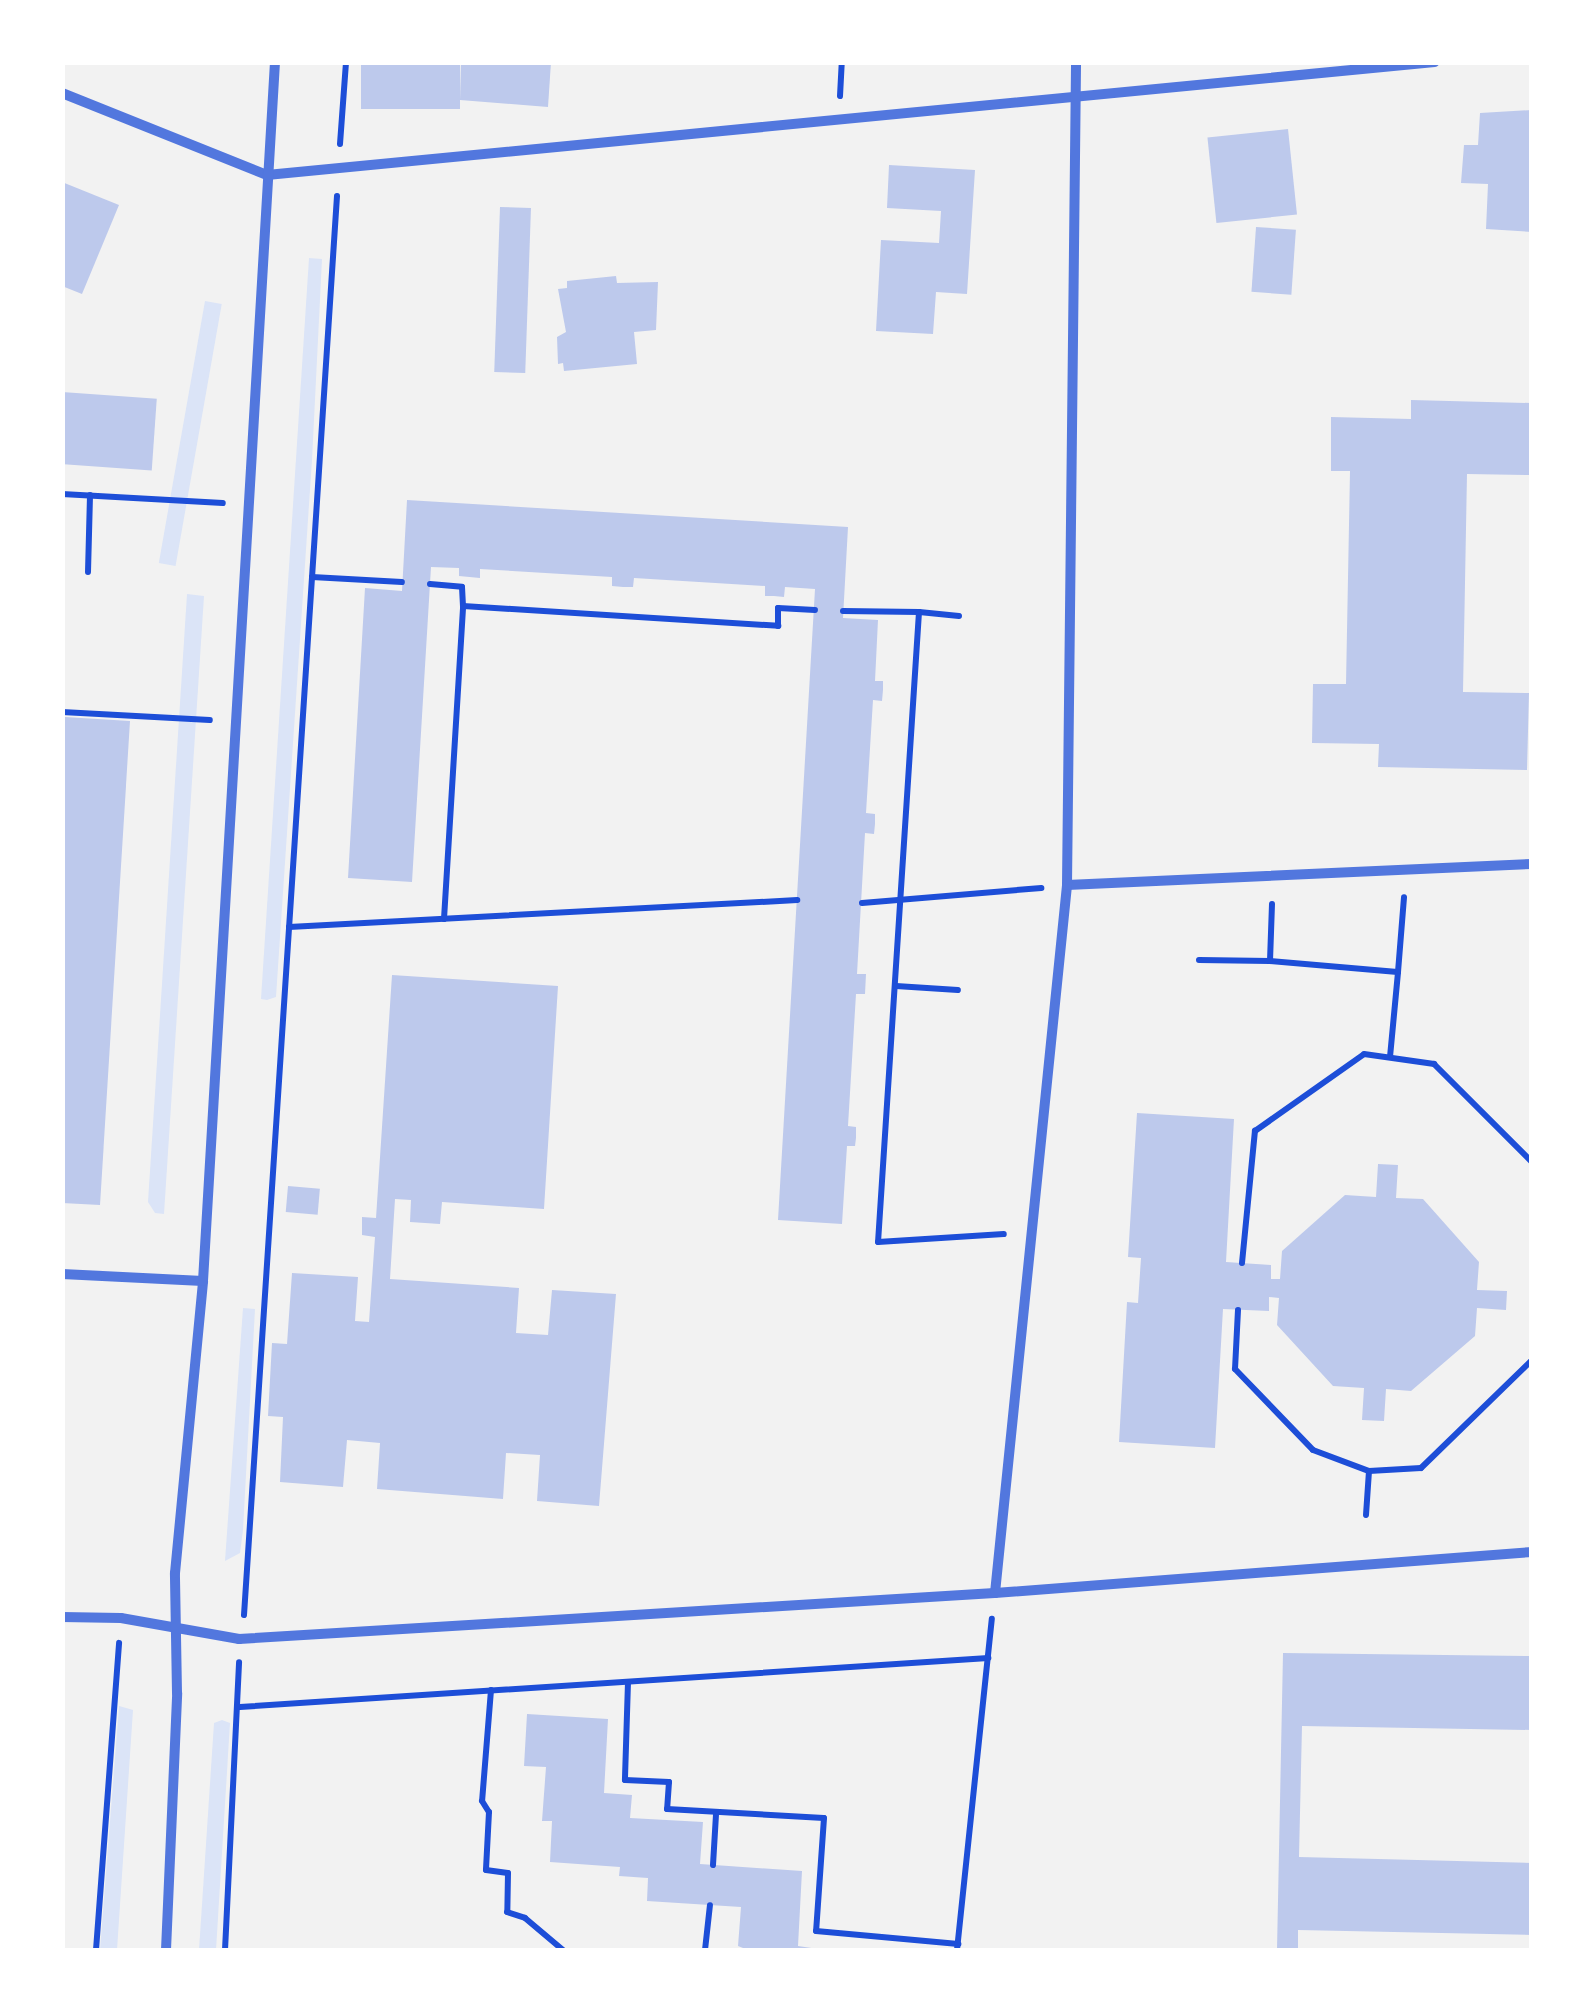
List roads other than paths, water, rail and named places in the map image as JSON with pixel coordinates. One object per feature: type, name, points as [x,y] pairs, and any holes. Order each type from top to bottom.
[{"type":"street","points":[[166,1950],[175,1573],[204,1281],[275,62]]},
{"type":"street","points":[[995,1593],[1067,886],[1076,62]]},
{"type":"street","points":[[62,93],[267,175],[1435,62]]},
{"type":"street","points":[[1067,886],[1532,864]]},
{"type":"street","points":[[62,1274],[204,1281]]},
{"type":"street","points":[[62,1616],[121,1618],[239,1639],[995,1593],[1532,1552]]}]
